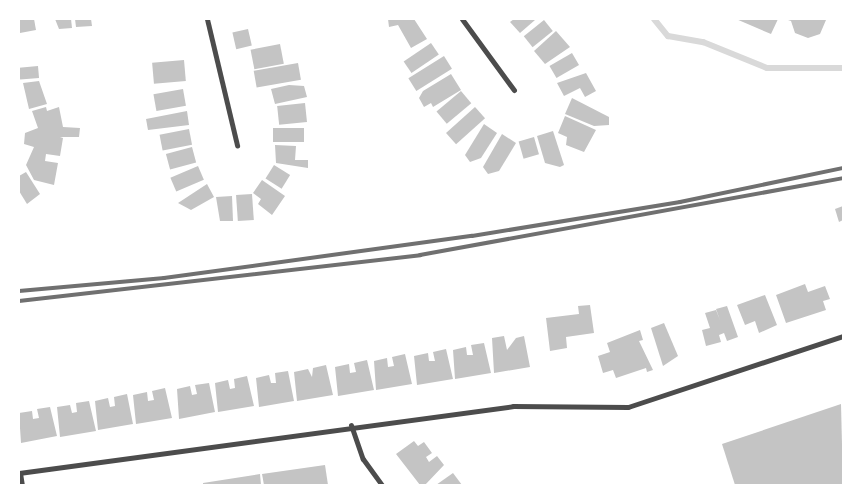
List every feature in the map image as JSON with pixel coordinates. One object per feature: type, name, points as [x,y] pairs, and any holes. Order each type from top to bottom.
[{"type":"street","points":[[207,19],[237,145]]},
{"type":"street","points":[[462,19],[514,90]]},
{"type":"street","points":[[22,485],[19,473],[351,425],[544,406],[628,407],[843,336]]},
{"type":"street","points":[[351,425],[363,459],[382,485]]},
{"type":"building","points":[[19,19],[34,19],[36,30],[20,33]]},
{"type":"building","points":[[55,19],[71,19],[72,28],[59,29]]},
{"type":"building","points":[[75,19],[91,19],[92,26],[76,27]]},
{"type":"building","points":[[388,19],[414,19],[427,39],[411,48],[398,25],[389,27]]},
{"type":"building","points":[[514,19],[535,20],[520,33],[510,22]]},
{"type":"building","points":[[736,19],[778,19],[771,34]]},
{"type":"building","points":[[785,19],[826,20],[820,34],[808,38],[795,33],[791,21]]},
{"type":"building","points":[[544,20],[553,31],[533,47],[524,36]]},
{"type":"building","points":[[248,29],[252,46],[236,49],[232,33]]},
{"type":"building","points":[[556,31],[570,47],[545,64],[534,51]]},
{"type":"building","points":[[431,43],[439,55],[411,73],[404,61]]},
{"type":"building","points":[[280,44],[284,64],[254,69],[251,50]]},
{"type":"building","points":[[572,53],[579,65],[556,78],[549,66]]},
{"type":"building","points":[[444,56],[452,69],[416,91],[408,78]]},
{"type":"building","points":[[184,60],[186,81],[154,84],[152,63]]},
{"type":"building","points":[[298,63],[301,80],[257,88],[254,71]]},
{"type":"building","points":[[38,66],[39,78],[20,80],[19,68]]},
{"type":"building","points":[[586,73],[596,91],[585,97],[580,88],[564,96],[557,83]]},
{"type":"building","points":[[451,74],[461,90],[433,107],[431,103],[424,107],[419,98],[423,91]]},
{"type":"building","points":[[39,81],[47,104],[29,109],[23,83]]},
{"type":"building","points":[[289,85],[304,86],[307,97],[275,104],[271,89]]},
{"type":"building","points":[[183,89],[186,106],[156,111],[153,94]]},
{"type":"building","points":[[461,91],[471,103],[447,124],[436,112]]},
{"type":"building","points":[[572,98],[609,117],[609,125],[594,126],[565,114]]},
{"type":"building","points":[[305,103],[307,122],[279,125],[277,106]]},
{"type":"building","points":[[46,107],[47,111],[59,107],[63,127],[80,128],[79,137],[60,137],[63,138],[60,156],[46,154],[45,161],[58,163],[54,185],[34,180],[26,165],[34,147],[24,144],[25,133],[38,128],[32,111]]},
{"type":"building","points":[[475,107],[485,118],[456,144],[446,133]]},
{"type":"building","points":[[187,111],[189,125],[148,130],[146,119]]},
{"type":"building","points":[[565,116],[596,130],[584,152],[566,145],[567,137],[558,133]]},
{"type":"building","points":[[484,124],[497,133],[481,158],[470,162],[465,155]]},
{"type":"building","points":[[273,128],[304,128],[304,142],[273,142]]},
{"type":"building","points":[[189,129],[192,145],[163,150],[160,135]]},
{"type":"building","points":[[553,131],[564,165],[560,167],[545,163],[537,136]]},
{"type":"building","points":[[502,134],[516,143],[499,171],[488,174],[483,167]]},
{"type":"building","points":[[534,137],[539,154],[524,159],[519,141]]},
{"type":"building","points":[[275,145],[296,146],[295,160],[308,160],[308,168],[276,163]]},
{"type":"building","points":[[192,147],[196,162],[170,169],[166,154]]},
{"type":"building","points":[[274,165],[290,175],[282,189],[266,179]]},
{"type":"building","points":[[198,166],[204,180],[176,192],[170,178]]},
{"type":"building","points":[[26,172],[40,194],[27,204],[19,191],[19,176]]},
{"type":"building","points":[[262,180],[285,196],[272,215],[258,204],[261,199],[253,193]]},
{"type":"building","points":[[207,184],[214,197],[191,210],[178,203]]},
{"type":"building","points":[[252,194],[254,220],[238,221],[236,195]]},
{"type":"building","points":[[232,196],[233,221],[220,221],[216,197]]},
{"type":"building","points":[[843,206],[843,220],[839,222],[835,209]]},
{"type":"building","points":[[805,284],[808,292],[825,286],[830,299],[823,301],[826,310],[786,323],[776,295]]},
{"type":"building","points":[[765,295],[777,325],[759,333],[755,321],[745,325],[737,305]]},
{"type":"building","points":[[590,305],[594,333],[566,337],[567,348],[550,351],[546,318],[579,314],[578,306]]},
{"type":"building","points":[[727,306],[738,337],[727,341],[724,333],[719,335],[721,342],[706,346],[702,330],[710,328],[705,313],[716,310],[720,320],[716,309]]},
{"type":"building","points":[[664,323],[678,356],[663,366],[651,328]]},
{"type":"building","points":[[640,330],[643,340],[639,341],[653,370],[647,372],[646,368],[616,378],[613,370],[603,373],[598,356],[610,352],[607,343]]},
{"type":"building","points":[[504,336],[507,350],[516,338],[524,336],[530,367],[494,373],[492,338]]},
{"type":"building","points":[[484,343],[491,373],[455,379],[453,350],[466,347],[467,355],[473,355],[471,345]]},
{"type":"building","points":[[446,349],[453,379],[417,385],[414,356],[428,353],[429,361],[435,361],[433,352]]},
{"type":"building","points":[[405,354],[412,384],[376,390],[374,361],[387,358],[388,367],[394,366],[392,357]]},
{"type":"building","points":[[367,360],[374,390],[338,396],[335,367],[349,364],[350,373],[356,372],[354,363]]},
{"type":"building","points":[[326,365],[333,395],[297,401],[294,372],[308,369],[312,377],[313,368]]},
{"type":"building","points":[[288,371],[294,401],[259,407],[256,378],[269,375],[271,383],[276,383],[275,373]]},
{"type":"building","points":[[247,376],[254,406],[218,412],[215,383],[228,380],[230,389],[235,388],[234,379]]},
{"type":"building","points":[[209,383],[215,412],[179,419],[177,389],[190,386],[192,395],[197,394],[195,385]]},
{"type":"building","points":[[165,388],[172,418],[136,424],[133,395],[147,392],[148,401],[154,400],[152,391]]},
{"type":"building","points":[[127,394],[133,424],[98,430],[95,401],[108,398],[110,407],[115,406],[114,397]]},
{"type":"building","points":[[89,401],[96,431],[60,437],[57,407],[70,405],[72,413],[77,412],[76,403]]},
{"type":"building","points":[[841,404],[843,485],[735,485],[722,444]]},
{"type":"building","points":[[50,407],[57,436],[21,443],[19,413],[32,411],[33,419],[39,418],[37,409]]},
{"type":"building","points":[[414,441],[418,446],[424,442],[432,453],[426,457],[429,462],[437,456],[444,465],[425,485],[420,485],[396,454]]},
{"type":"building","points":[[325,465],[328,485],[264,485],[262,474]]},
{"type":"building","points":[[453,473],[462,485],[436,485]]},
{"type":"building","points":[[260,474],[261,485],[203,485],[203,483]]},
{"type":"waterway","points":[[654,19],[668,36],[703,42],[767,68],[843,68]]},
{"type":"railway","points":[[19,291],[164,278],[472,236],[680,202],[843,168]]},
{"type":"railway","points":[[19,301],[420,255],[843,178]]}]
